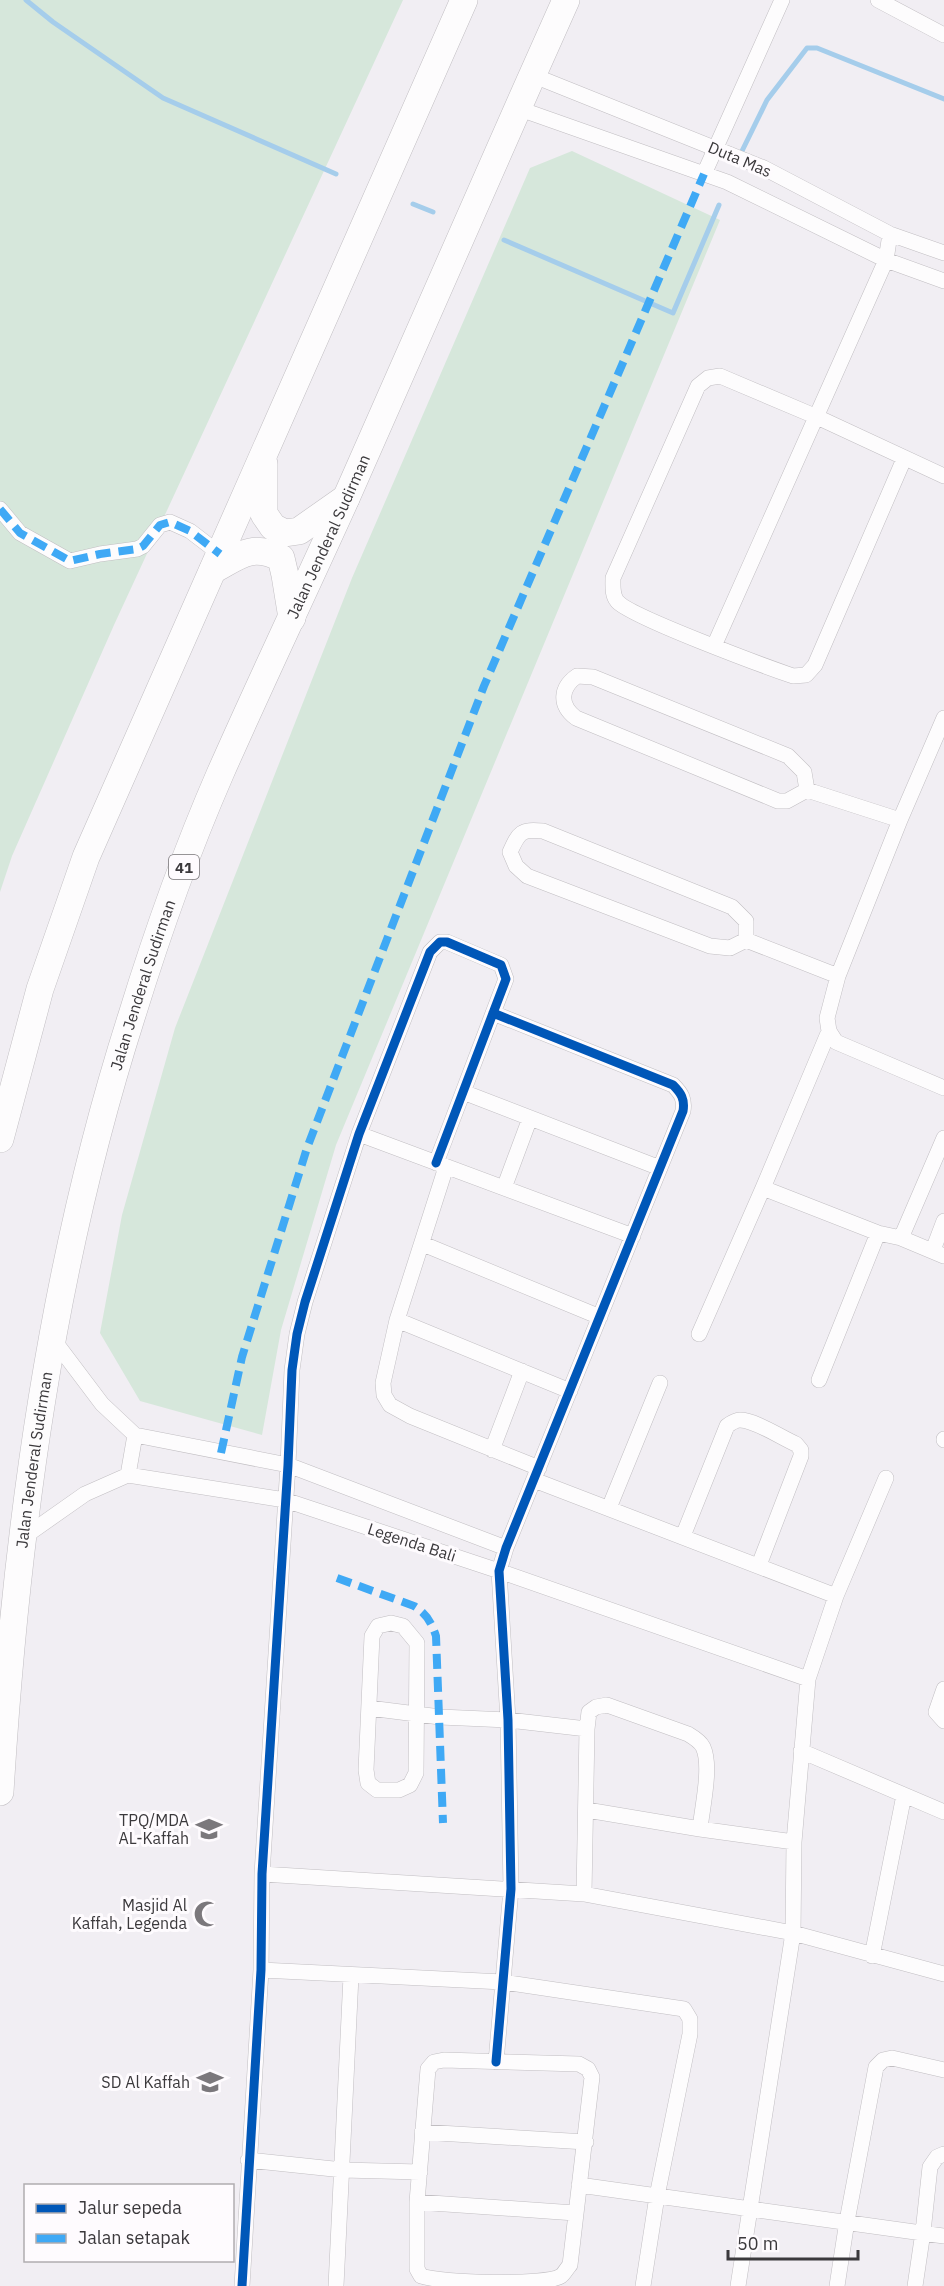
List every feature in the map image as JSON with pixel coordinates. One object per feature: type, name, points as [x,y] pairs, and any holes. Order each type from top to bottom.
[{"type":"highway","points":[[0,1139],[40,989],[86,857],[464,0]]},
{"type":"highway","name":"Jalan Jenderal Sudirman","points":[[0,1792],[7,1685],[21,1539],[53,1339],[85,1181],[131,1017],[172,898],[219,777],[292,618],[566,0]]},
{"type":"highway","points":[[264,453],[264,514],[273,527],[285,533],[299,531],[346,497]]},
{"type":"highway","points":[[216,562],[250,550],[267,551],[280,558],[292,618]]},
{"type":"street","points":[[704,174],[782,0]]},
{"type":"street","points":[[878,0],[944,35]]},
{"type":"street","name":"Duta Mas","points":[[532,75],[764,168],[890,234],[944,253]]},
{"type":"street","points":[[517,108],[754,194],[886,260],[944,281]]},
{"type":"street","points":[[714,646],[886,260],[890,234]]},
{"type":"street","points":[[904,459],[815,665],[806,675],[793,676],[714,646],[631,611],[617,602],[613,591],[613,578],[693,396],[698,386],[708,378],[720,376],[817,417],[944,476]]},
{"type":"street","points":[[0,509],[20,533],[70,561],[136,549],[143,546],[160,525],[170,522],[190,531],[216,562]]},
{"type":"street","points":[[807,790],[804,772],[788,756],[592,677],[577,676],[571,681],[564,698],[564,705],[567,711],[576,718],[778,801],[787,801],[807,790],[900,820]]},
{"type":"street","points":[[944,718],[900,820],[838,976],[827,1018],[829,1031],[836,1042],[944,1088]]},
{"type":"street","points":[[746,940],[746,921],[732,907],[543,831],[527,830],[517,836],[510,852],[516,866],[527,876],[710,946],[730,948],[746,940],[838,976]]},
{"type":"street","points":[[242,2286],[261,1970],[262,1874],[292,1371],[297,1334],[358,1134],[430,952],[440,942],[447,942],[501,965],[506,979],[463,1092],[441,1165],[423,1244],[397,1320],[383,1383],[384,1395],[390,1405],[492,1450],[536,1474],[609,1508],[836,1596]]},
{"type":"street","points":[[493,1013],[673,1084],[681,1093],[684,1102],[683,1111],[506,1548],[499,1571],[508,1720],[511,1890],[496,2062]]},
{"type":"street","points":[[699,1334],[829,1031]]},
{"type":"street","points":[[463,1092],[660,1168]]},
{"type":"street","points":[[504,1188],[530,1118]]},
{"type":"street","points":[[358,1134],[633,1236]]},
{"type":"street","points":[[901,1238],[944,1138]]},
{"type":"street","points":[[763,1188],[878,1233],[901,1238],[938,1253],[944,1221]]},
{"type":"street","points":[[819,1380],[878,1233]]},
{"type":"street","points":[[423,1244],[600,1317]]},
{"type":"street","points":[[397,1320],[570,1391]]},
{"type":"street","points":[[21,1539],[85,1494],[128,1475],[135,1435],[102,1404],[53,1339]]},
{"type":"street","points":[[492,1450],[522,1371]]},
{"type":"street","points":[[609,1508],[660,1383]]},
{"type":"street","points":[[683,1536],[727,1426],[740,1420],[749,1422],[796,1444],[801,1450],[801,1456],[759,1565]]},
{"type":"street","name":"Legenda Bali","points":[[135,1435],[288,1466],[506,1548]]},
{"type":"street","name":"Legenda Bali","points":[[128,1475],[285,1500],[499,1571],[808,1679]]},
{"type":"street","points":[[738,2286],[793,1933],[794,1842],[808,1679],[836,1596],[886,1478]]},
{"type":"street","points":[[391,1623],[403,1626],[417,1643],[416,1773],[410,1785],[399,1790],[377,1790],[368,1783],[366,1770],[369,1708],[372,1636],[378,1626],[391,1623]]},
{"type":"street","points":[[944,1689],[936,1712],[944,1721]]},
{"type":"street","points":[[584,1894],[587,1729],[589,1712],[596,1707],[607,1705],[688,1734],[703,1747],[707,1764],[700,1829]]},
{"type":"street","points":[[369,1708],[440,1717],[508,1720],[587,1729]]},
{"type":"street","points":[[801,1751],[944,1812]]},
{"type":"street","points":[[872,1956],[904,1795]]},
{"type":"street","points":[[587,1810],[794,1842]]},
{"type":"street","points":[[262,1874],[584,1894],[793,1933],[944,1974]]},
{"type":"street","points":[[261,1970],[503,1982],[684,2009],[690,2019],[690,2034],[657,2196],[643,2286]]},
{"type":"street","points":[[336,2286],[351,1976]]},
{"type":"street","points":[[837,2286],[876,2067],[883,2060],[892,2058],[944,2070]]},
{"type":"street","points":[[444,2060],[579,2064],[588,2069],[592,2077],[593,2088],[586,2142],[570,2265],[561,2277],[546,2282],[487,2284],[430,2280],[421,2277],[417,2269],[417,2202],[422,2132],[428,2069],[434,2062],[444,2060]]},
{"type":"street","points":[[422,2132],[586,2142]]},
{"type":"street","points":[[915,2286],[930,2167],[937,2157],[944,2154]]},
{"type":"street","points":[[248,2160],[343,2170],[420,2172]]},
{"type":"street","points":[[579,2185],[944,2236]]},
{"type":"street","points":[[417,2202],[575,2213]]},
{"type":"green space","points":[[0,0],[403,0],[114,625],[12,856],[0,892]]},
{"type":"green space","points":[[572,151],[720,220],[336,1145],[281,1330],[262,1435],[140,1401],[100,1333],[122,1215],[175,1028],[352,578],[530,168]]},
{"type":"waterway","points":[[26,0],[53,22],[163,98],[336,174]]},
{"type":"waterway","points":[[742,151],[767,100],[807,48],[817,48],[944,99]]},
{"type":"waterway","points":[[413,204],[433,212]]},
{"type":"waterway","points":[[504,240],[673,313],[719,205]]},
{"type":"marked path","points":[[221,1453],[242,1357],[307,1148],[484,686],[704,174]]},
{"type":"marked path","points":[[0,509],[20,533],[70,561],[137,549],[143,546],[160,525],[170,522],[190,531],[220,554]]},
{"type":"marked path","points":[[337,1578],[414,1606],[425,1615],[436,1636],[443,1823]]},
{"type":"cycle path","points":[[242,2286],[261,1970],[262,1874],[292,1370],[297,1334],[305,1302],[359,1134],[430,952],[440,942],[447,942],[501,965],[506,979],[436,1163]]},
{"type":"cycle path","points":[[493,1013],[673,1085],[682,1097],[683,1103],[683,1111],[506,1548],[499,1571],[508,1720],[511,1889],[496,2062]]},
{"type":"place","name":"TPQ/MDA AL-Kaffah","points":[[209,1829]]},
{"type":"place","name":"Masjid Al Kaffah, Legenda","points":[[207,1914]]},
{"type":"place","name":"SD Al Kaffah","points":[[210,2082]]}]
